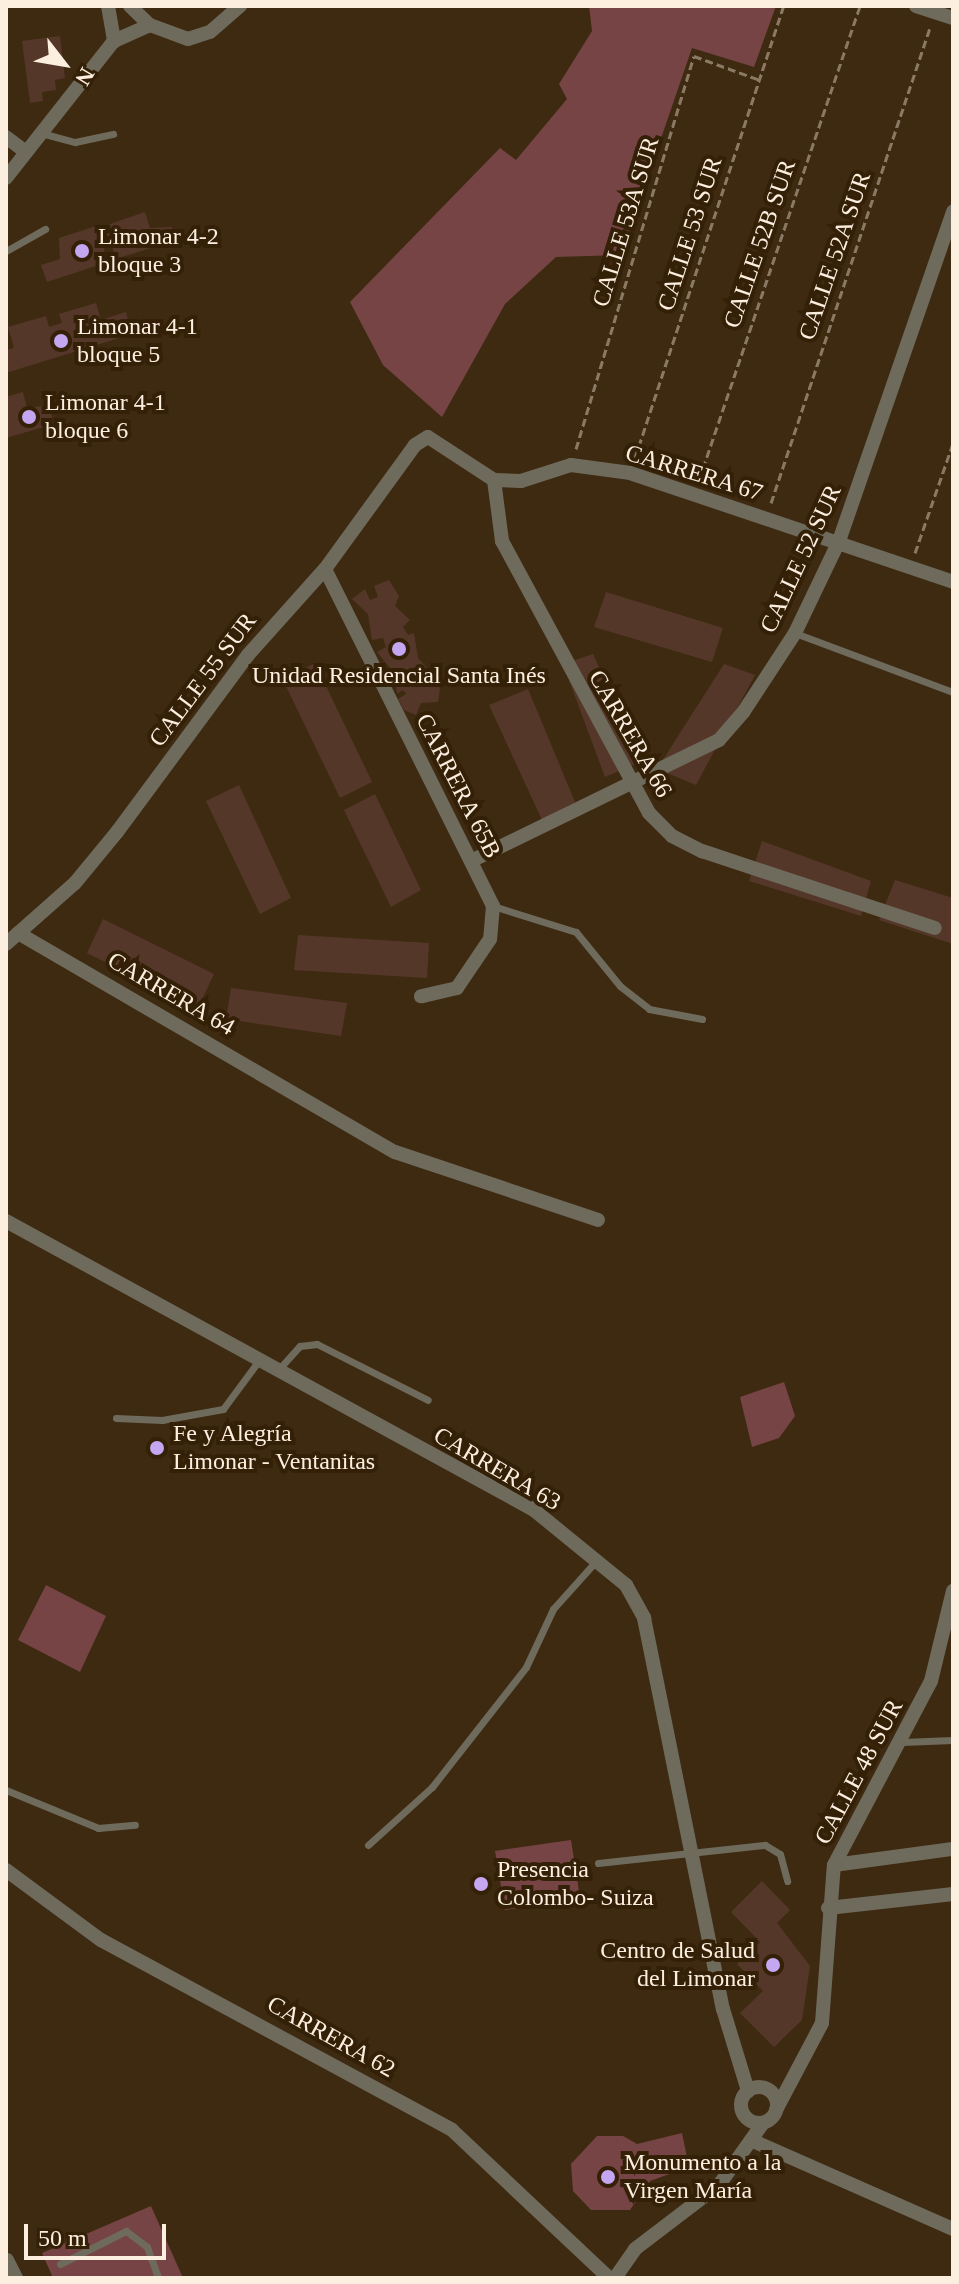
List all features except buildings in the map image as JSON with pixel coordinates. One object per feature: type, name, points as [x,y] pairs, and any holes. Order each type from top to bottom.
[{"type":"street","points":[[108,6],[114,41]]},
{"type":"street","points":[[130,6],[150,25],[188,39],[210,32],[240,6]]},
{"type":"street","points":[[916,6],[953,18]]},
{"type":"street","points":[[6,178],[114,41],[150,25]]},
{"type":"street","points":[[6,137],[26,152]]},
{"type":"street","name":"CALLE 52 SUR","points":[[471,861],[719,740],[795,633],[839,541],[953,211]]},
{"type":"street","name":"CALLE 55 SUR","points":[[6,944],[109,843],[248,655],[325,569],[415,445],[428,437],[494,480]]},
{"type":"street","name":"CARRERA 67","points":[[494,480],[521,481],[571,465],[630,473],[953,582]]},
{"type":"street","name":"CARRERA 66","points":[[494,480],[502,541],[630,786],[672,836],[702,851],[935,928]]},
{"type":"street","name":"CARRERA 65B","points":[[325,569],[493,906]]},
{"type":"street","points":[[421,996],[457,988],[490,939],[493,906]]},
{"type":"street","name":"CARRERA 64","points":[[18,933],[302,1094],[395,1152],[598,1220]]},
{"type":"street","name":"CARRERA 63","points":[[6,1221],[257,1363],[534,1510],[626,1585],[644,1618],[694,1852],[723,2009],[748,2091],[742,2113],[763,2123]]},
{"type":"street","name":"CALLE 48 SUR","points":[[763,2123],[776,2110],[822,2023],[830,1967],[828,1908],[834,1865],[902,1742],[931,1681],[948,1635],[953,1591]]},
{"type":"street","points":[[834,1865],[953,1849]]},
{"type":"street","name":"CARRERA 62","points":[[6,1870],[101,1940],[452,2130],[612,2278]]},
{"type":"street","points":[[828,1908],[953,1894]]},
{"type":"street","points":[[748,2091],[773,2094],[776,2110]]},
{"type":"street","points":[[612,2278],[644,2241],[719,2185],[763,2123]]},
{"type":"street","points":[[751,2140],[953,2229]]},
{"type":"street","points":[[7,2260],[16,2278]]},
{"type":"lane","points":[[40,133],[75,142],[113,134]]},
{"type":"lane","points":[[6,251],[45,229]]},
{"type":"lane","points":[[795,633],[953,692]]},
{"type":"lane","points":[[493,906],[576,932],[626,993],[649,1009],[702,1019]]},
{"type":"lane","points":[[276,1373],[300,1346],[317,1344],[428,1400]]},
{"type":"lane","points":[[116,1418],[162,1420],[223,1409],[257,1363]]},
{"type":"lane","points":[[368,1845],[432,1787],[526,1667],[553,1609],[598,1560]]},
{"type":"lane","points":[[902,1742],[953,1740]]},
{"type":"lane","points":[[6,1790],[98,1828],[135,1825]]},
{"type":"lane","points":[[598,1863],[765,1845],[780,1854],[787,1881]]},
{"type":"lane","points":[[60,2264],[126,2231],[147,2247],[158,2278]]},
{"type":"path","name":"CALLE 53 SUR","points":[[630,473],[784,6]]},
{"type":"path","name":"CALLE 52B SUR","points":[[695,493],[860,6]]},
{"type":"path","name":"CALLE 52A SUR","points":[[766,518],[936,13]]},
{"type":"path","name":"CALLE 53A SUR","points":[[571,465],[694,56],[760,80]]},
{"type":"path","points":[[911,566],[953,443]]},
{"type":"shaded area","points":[[589,6],[776,6],[754,67],[692,48],[621,255],[556,257],[505,304],[442,417],[383,365],[350,302],[500,148],[516,160],[567,99],[559,84],[592,31]]},
{"type":"shaded area","points":[[784,1382],[795,1416],[779,1438],[752,1447],[740,1397]]},
{"type":"shaded area","points":[[46,1585],[106,1616],[80,1672],[18,1640]]},
{"type":"shaded area","points":[[571,1840],[580,1898],[505,1910],[495,1851]]},
{"type":"shaded area","points":[[682,2133],[689,2167],[650,2181],[630,2210],[591,2210],[573,2191],[571,2164],[597,2136],[623,2136],[637,2144]]},
{"type":"shaded area","points":[[151,2206],[183,2278],[53,2278],[42,2253]]},
{"type":"place","name":"Limonar 4-2 bloque 3","points":[[82,251]]},
{"type":"place","name":"Limonar 4-1 bloque 5","points":[[61,341]]},
{"type":"place","name":"Limonar 4-1 bloque 6","points":[[29,417]]},
{"type":"place","name":"Unidad Residencial Santa Inés","points":[[399,649]]},
{"type":"place","name":"Fe y Alegría Limonar - Ventanitas","points":[[157,1448]]},
{"type":"place","name":"Presencia Colombo- Suiza","points":[[481,1884]]},
{"type":"place","name":"Centro de Salud del Limonar","points":[[773,1965]]},
{"type":"place","name":"Monumento a la Virgen María","points":[[608,2177]]}]
